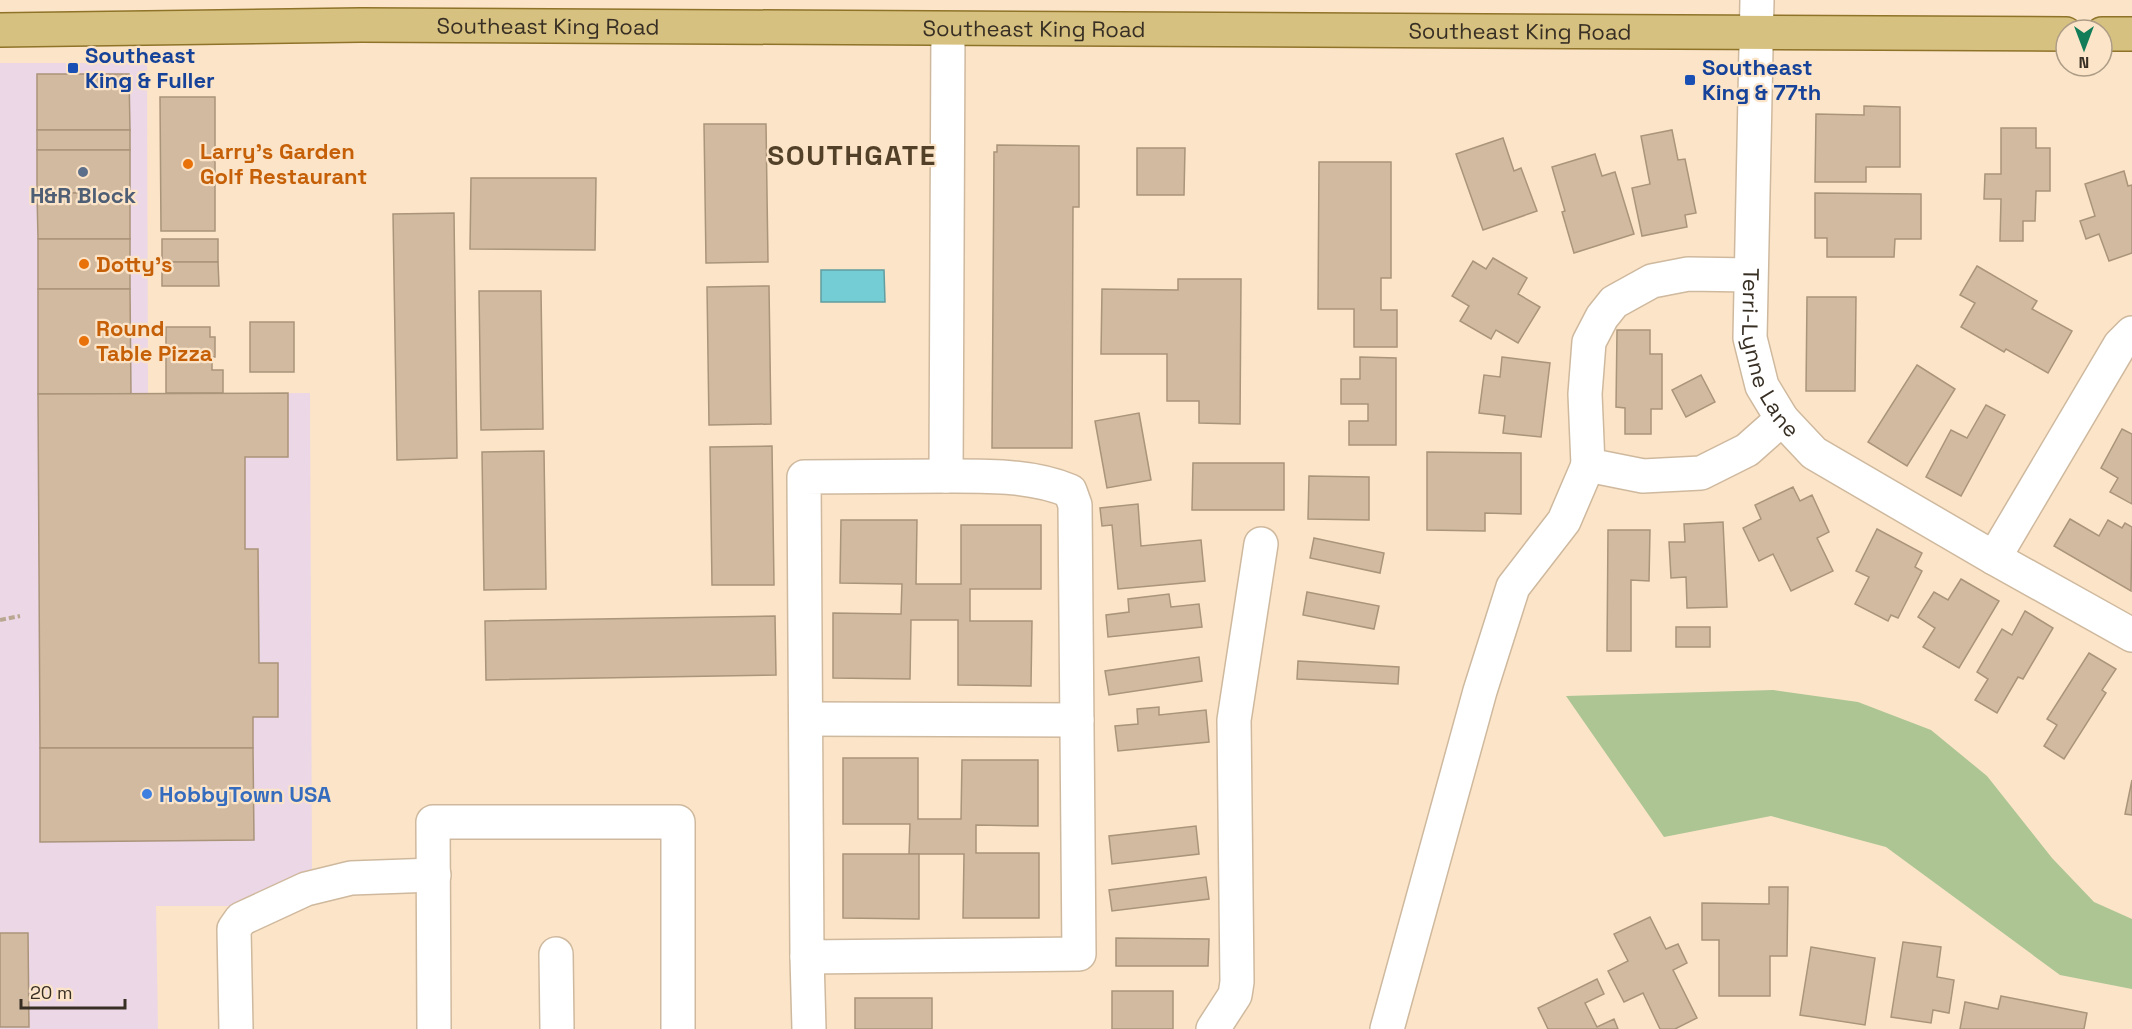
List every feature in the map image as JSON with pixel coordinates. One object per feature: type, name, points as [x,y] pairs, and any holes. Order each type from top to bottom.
[{"type":"main road","name":"Southeast King Road","points":[[0,30],[361,26],[2054,34]]},
{"type":"main road","points":[[2114,34],[2132,34]]},
{"type":"street","name":"Terri-Lynne Lane","points":[[1756,0],[1750,338],[1762,386],[1782,419],[1814,453],[2132,635]]},
{"type":"street","points":[[946,476],[948,29]]},
{"type":"street","points":[[1387,1029],[1480,691],[1513,587],[1564,521],[1588,465],[1585,394],[1589,342],[1602,317],[1614,302],[1652,281],[1688,274],[1750,275]]},
{"type":"street","points":[[1994,558],[2120,345],[2132,333]]},
{"type":"street","points":[[1588,465],[1643,476],[1701,473],[1747,450],[1782,419]]},
{"type":"street","points":[[807,957],[1079,954],[1075,505],[1070,491],[1059,486],[1031,480],[984,476],[804,477],[807,957],[809,1029]]},
{"type":"street","points":[[1213,1029],[1235,995],[1237,982],[1234,720],[1261,544]]},
{"type":"street","points":[[806,719],[1077,720]]},
{"type":"street","points":[[434,1029],[433,822],[678,822],[678,1029]]},
{"type":"street","points":[[236,1029],[234,928],[241,919],[306,889],[351,878],[434,875]]},
{"type":"street","points":[[556,954],[557,1029]]},
{"type":"path","points":[[0,620],[20,616]]},
{"type":"shaded area","points":[[0,63],[147,63],[148,394],[310,393],[312,869],[229,906],[156,906],[158,1029],[0,1029]]},
{"type":"green space","points":[[1773,690],[1858,702],[1931,730],[1987,776],[2052,858],[2094,902],[2132,919],[2132,989],[2060,975],[1886,847],[1771,816],[1664,837],[1566,696]]},
{"type":"water","points":[[821,270],[884,270],[885,302],[821,302]]},
{"type":"building","points":[[37,74],[129,74],[130,130],[37,130]]},
{"type":"building","name":"Larry's Garden Golf Restaurant","points":[[160,97],[215,97],[215,231],[161,231]]},
{"type":"building","points":[[1864,106],[1900,107],[1900,167],[1866,167],[1866,182],[1815,182],[1816,114],[1864,115]]},
{"type":"building","points":[[704,124],[766,124],[768,262],[706,263]]},
{"type":"building","points":[[2001,128],[2036,128],[2036,148],[2050,148],[2050,191],[2036,191],[2035,221],[2023,221],[2023,241],[2000,241],[2001,199],[1984,199],[1985,174],[2001,174]]},
{"type":"building","points":[[37,130],[130,130],[130,150],[37,150]]},
{"type":"building","points":[[1672,130],[1678,160],[1685,159],[1696,213],[1685,215],[1687,227],[1642,236],[1632,188],[1650,184],[1641,136]]},
{"type":"building","points":[[1503,138],[1514,171],[1521,168],[1537,211],[1483,230],[1456,154]]},
{"type":"building","points":[[997,145],[1079,146],[1079,207],[1073,207],[1072,448],[992,448],[994,152],[997,152]]},
{"type":"building","points":[[1137,148],[1185,148],[1184,195],[1137,195]]},
{"type":"building","name":"H&R Block","points":[[37,150],[130,150],[130,193],[37,193]]},
{"type":"building","points":[[1595,154],[1602,176],[1615,172],[1634,234],[1574,253],[1552,167]]},
{"type":"building","points":[[1319,162],[1391,162],[1391,278],[1381,278],[1381,310],[1397,310],[1397,347],[1354,347],[1354,309],[1318,309]]},
{"type":"building","points":[[2124,171],[2128,186],[2132,185],[2132,253],[2109,261],[2099,234],[2086,239],[2080,221],[2095,216],[2085,184]]},
{"type":"building","points":[[471,178],[596,178],[595,250],[470,249]]},
{"type":"building","points":[[37,193],[130,193],[130,239],[38,239]]},
{"type":"building","points":[[1815,193],[1921,194],[1921,239],[1895,239],[1894,257],[1827,257],[1827,238],[1815,238]]},
{"type":"building","points":[[454,213],[457,458],[397,460],[393,214]]},
{"type":"building","name":"Dotty's","points":[[38,239],[130,239],[130,289],[38,289]]},
{"type":"building","points":[[162,239],[218,239],[218,262],[162,262]]},
{"type":"building","points":[[1493,258],[1527,278],[1518,294],[1540,307],[1518,343],[1496,330],[1491,339],[1460,321],[1469,306],[1452,296],[1473,261],[1486,269]]},
{"type":"building","points":[[162,262],[218,262],[219,286],[162,286]]},
{"type":"building","points":[[1977,266],[2037,301],[2032,309],[2072,331],[2048,373],[2006,349],[2004,352],[1961,327],[1975,303],[1960,295]]},
{"type":"building","points":[[1178,279],[1241,279],[1240,424],[1199,423],[1199,401],[1167,401],[1167,354],[1101,354],[1102,289],[1178,290]]},
{"type":"building","points":[[769,286],[771,424],[709,425],[707,287]]},
{"type":"building","name":"Round Table Pizza","points":[[38,289],[130,289],[131,394],[38,394]]},
{"type":"building","points":[[479,291],[541,291],[543,429],[481,430]]},
{"type":"building","points":[[1807,297],[1856,297],[1855,391],[1806,391]]},
{"type":"building","points":[[250,322],[294,322],[294,372],[250,372]]},
{"type":"building","points":[[166,327],[210,327],[210,337],[215,337],[215,357],[212,357],[212,370],[223,370],[223,393],[166,393]]},
{"type":"building","points":[[1617,330],[1650,330],[1650,354],[1662,354],[1662,409],[1651,409],[1651,434],[1625,434],[1625,408],[1616,407]]},
{"type":"building","points":[[1360,357],[1396,358],[1396,445],[1349,445],[1349,421],[1368,421],[1368,404],[1341,404],[1341,379],[1360,379]]},
{"type":"building","points":[[1502,357],[1550,363],[1541,437],[1503,433],[1505,416],[1479,413],[1484,375],[1500,377]]},
{"type":"building","points":[[1917,365],[1955,389],[1907,466],[1868,442]]},
{"type":"building","points":[[1701,375],[1715,402],[1686,417],[1672,390]]},
{"type":"building","points":[[288,393],[288,457],[245,457],[245,549],[258,549],[259,663],[278,663],[278,717],[253,717],[253,748],[40,748],[38,394]]},
{"type":"building","points":[[1986,405],[2005,415],[1961,496],[1926,477],[1951,430],[1967,438]]},
{"type":"building","points":[[1139,413],[1151,480],[1107,488],[1095,421]]},
{"type":"building","points":[[2122,429],[2132,434],[2132,504],[2110,492],[2118,478],[2101,468]]},
{"type":"building","points":[[772,446],[774,585],[712,585],[710,447]]},
{"type":"building","points":[[544,451],[546,589],[484,590],[482,452]]},
{"type":"building","points":[[1427,452],[1521,453],[1521,514],[1485,513],[1485,531],[1427,530]]},
{"type":"building","points":[[1193,463],[1284,463],[1284,510],[1192,510]]},
{"type":"building","points":[[1309,476],[1369,477],[1369,520],[1308,519]]},
{"type":"building","points":[[1793,487],[1800,501],[1812,495],[1829,532],[1817,538],[1833,571],[1791,591],[1773,554],[1759,561],[1743,528],[1761,519],[1755,505]]},
{"type":"building","points":[[1138,504],[1141,546],[1201,540],[1205,581],[1118,589],[1112,525],[1102,526],[1100,508]]},
{"type":"building","points":[[2070,519],[2099,536],[2108,520],[2122,528],[2125,523],[2132,527],[2131,591],[2054,546]]},
{"type":"building","points":[[841,520],[917,520],[916,584],[961,584],[961,525],[1041,525],[1041,589],[970,589],[970,621],[1032,621],[1031,686],[958,685],[958,620],[911,620],[910,679],[833,678],[833,613],[901,614],[902,584],[840,583]]},
{"type":"building","points":[[1723,522],[1727,607],[1687,608],[1686,577],[1671,578],[1669,542],[1685,542],[1684,524]]},
{"type":"building","points":[[1877,529],[1922,553],[1915,567],[1922,571],[1898,618],[1891,615],[1888,621],[1855,604],[1869,577],[1856,571]]},
{"type":"building","points":[[1608,530],[1650,530],[1649,581],[1631,580],[1631,651],[1607,651]]},
{"type":"building","points":[[1314,538],[1384,553],[1380,573],[1310,558]]},
{"type":"building","points":[[1961,579],[1999,601],[1959,668],[1923,647],[1935,628],[1918,617],[1934,592],[1948,600]]},
{"type":"building","points":[[1307,592],[1379,606],[1374,629],[1303,615]]},
{"type":"building","points":[[1169,594],[1171,607],[1199,604],[1202,627],[1108,637],[1106,615],[1129,612],[1128,599]]},
{"type":"building","points":[[2025,611],[2053,628],[2023,679],[2018,677],[1997,713],[1975,700],[1988,679],[1977,672],[2002,629],[2012,635]]},
{"type":"building","points":[[775,616],[776,675],[486,680],[485,621]]},
{"type":"building","points":[[1676,627],[1710,627],[1710,647],[1676,647]]},
{"type":"building","points":[[2089,653],[2116,669],[2102,690],[2106,693],[2064,759],[2044,746],[2057,725],[2047,719]]},
{"type":"building","points":[[1199,657],[1202,681],[1109,695],[1105,671]]},
{"type":"building","points":[[1298,661],[1399,667],[1398,684],[1297,679]]},
{"type":"building","points":[[1159,707],[1159,715],[1206,710],[1209,742],[1118,751],[1115,726],[1138,724],[1137,709]]},
{"type":"building","name":"HobbyTown USA","points":[[40,748],[253,748],[254,840],[40,842]]},
{"type":"building","points":[[843,758],[918,758],[918,819],[961,819],[962,760],[1038,760],[1038,826],[976,825],[976,853],[1039,853],[1039,918],[963,918],[964,854],[909,854],[910,824],[843,824]]},
{"type":"building","points":[[2132,780],[2132,815],[2125,814]]},
{"type":"building","points":[[1196,826],[1199,854],[1112,864],[1109,836]]},
{"type":"building","points":[[843,854],[919,854],[919,919],[843,918]]},
{"type":"building","points":[[1206,877],[1209,899],[1112,911],[1109,890]]},
{"type":"building","points":[[1769,887],[1788,887],[1787,956],[1770,956],[1770,996],[1719,996],[1719,940],[1702,940],[1702,903],[1769,904]]},
{"type":"building","points":[[1650,917],[1666,949],[1678,944],[1687,963],[1673,970],[1697,1018],[1675,1029],[1660,1029],[1643,993],[1624,1002],[1608,971],[1628,961],[1614,934]]},
{"type":"building","points":[[0,933],[28,933],[29,1027],[0,1027]]},
{"type":"building","points":[[1116,938],[1209,939],[1208,966],[1116,966]]},
{"type":"building","points":[[1903,942],[1941,947],[1937,977],[1954,980],[1949,1013],[1933,1010],[1931,1023],[1891,1017]]},
{"type":"building","points":[[1811,947],[1875,958],[1865,1025],[1800,1015]]},
{"type":"building","points":[[1597,979],[1604,994],[1585,1003],[1597,1027],[1614,1019],[1618,1029],[1548,1029],[1538,1008]]},
{"type":"building","points":[[1112,991],[1173,991],[1173,1029],[1112,1029]]},
{"type":"building","points":[[2001,996],[2087,1013],[2084,1029],[1960,1029],[1965,1002],[1998,1009]]},
{"type":"building","points":[[855,998],[932,998],[932,1029],[855,1029]]},
{"type":"place","name":"Southeast King & Fuller","points":[[73,68]]},
{"type":"place","name":"Southeast King & 77th","points":[[1690,80]]},
{"type":"place","name":"Larry's Garden Golf Restaurant","points":[[188,164]]},
{"type":"place","name":"H&R Block","points":[[83,172]]},
{"type":"place","name":"Dotty's","points":[[84,264]]},
{"type":"place","name":"Round Table Pizza","points":[[84,341]]},
{"type":"place","name":"HobbyTown USA","points":[[147,794]]},
{"type":"district","name":"SOUTHGATE","points":[[852,155]]}]
